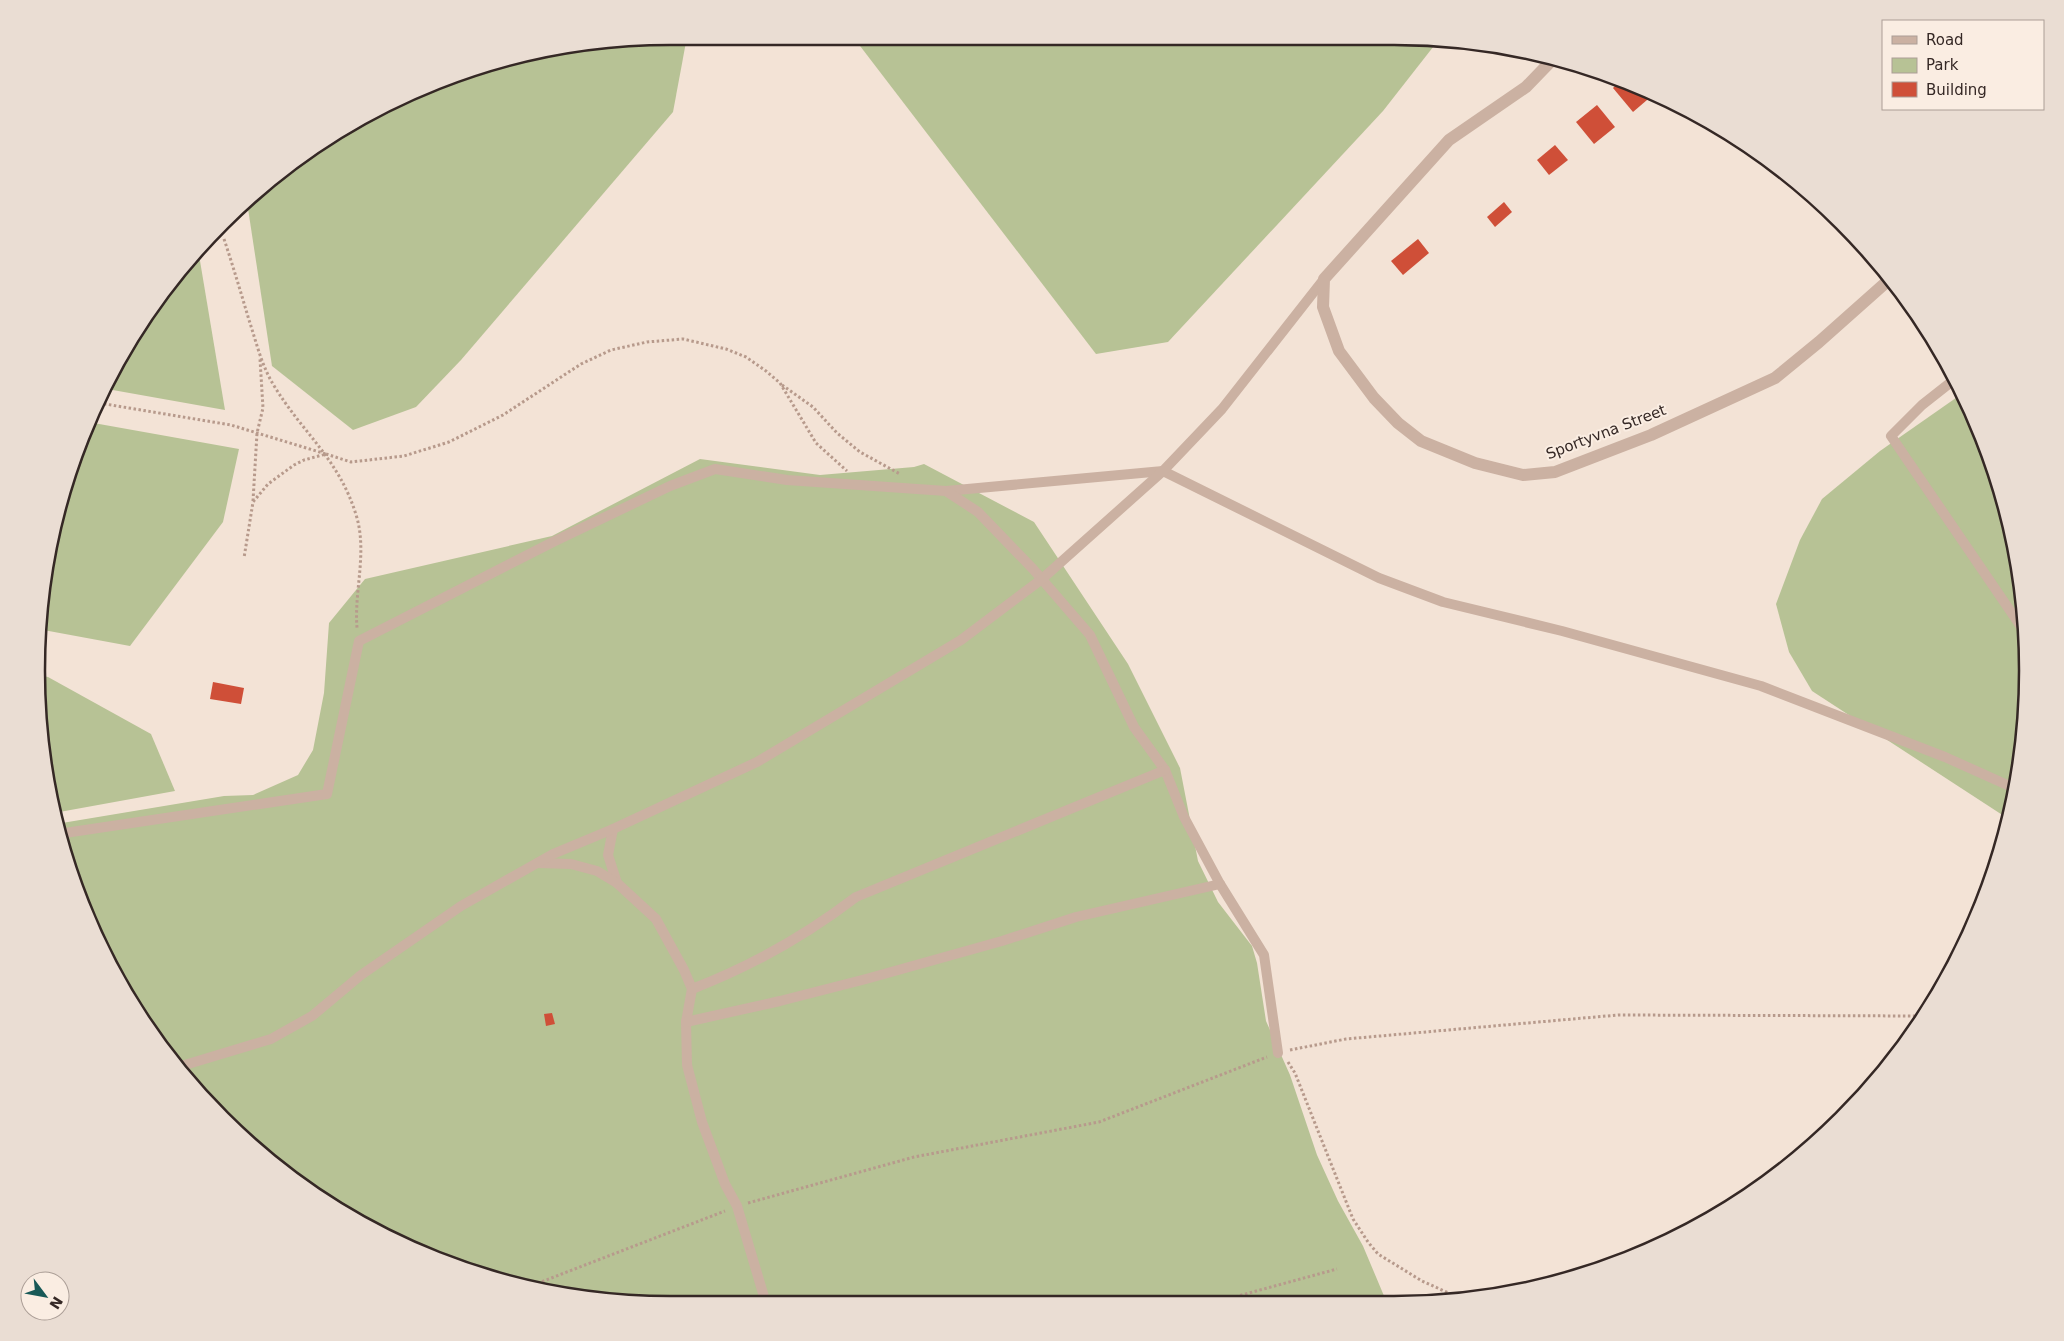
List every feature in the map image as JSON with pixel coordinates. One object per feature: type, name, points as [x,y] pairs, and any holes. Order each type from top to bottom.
[{"type":"street","points":[[1324,279],[1449,140],[1526,87],[1548,64]]},
{"type":"street","name":"Sportyvna Street","points":[[1324,279],[1323,308],[1339,351],[1374,398],[1398,422],[1421,442],[1476,463],[1523,475],[1555,472],[1651,436],[1775,378],[1885,284]]},
{"type":"lane","points":[[185,1065],[271,1039],[312,1016],[361,975],[460,906],[537,863],[757,762],[961,640],[1042,579],[1163,471],[1222,409],[1324,279]]},
{"type":"lane","points":[[1949,384],[1922,405],[1891,436],[2017,621]]},
{"type":"lane","points":[[66,833],[327,794],[359,641],[553,542],[670,486],[715,469],[787,480],[946,491],[1163,471],[1379,578],[1443,602],[1562,630],[1761,686],[1945,757],[2008,785]]},
{"type":"lane","points":[[946,491],[978,512],[1042,579],[1090,635],[1134,727],[1165,770],[1184,817],[1220,884],[1264,955],[1278,1053]]},
{"type":"lane","points":[[692,989],[736,972],[775,952],[831,916],[856,897],[1165,770]]},
{"type":"lane","points":[[613,829],[608,855],[616,883]]},
{"type":"lane","points":[[537,863],[570,864],[597,871],[616,883],[656,919],[692,989],[686,1022],[687,1065],[702,1122],[725,1184],[736,1206],[764,1296]]},
{"type":"lane","points":[[686,1022],[780,1002],[1002,941],[1076,917],[1220,884]]},
{"type":"path","points":[[224,240],[259,353],[273,383],[293,415],[326,454],[346,487],[358,520],[361,556],[357,620],[359,641]]},
{"type":"path","points":[[105,404],[203,419],[257,433],[351,462],[404,456],[449,442],[502,415],[581,364],[611,350],[647,342],[684,340],[726,349],[746,357],[813,407],[837,433],[860,452],[905,476]]},
{"type":"path","points":[[244,558],[253,502],[257,433],[263,408],[259,353]]},
{"type":"path","points":[[780,383],[816,443],[850,473]]},
{"type":"path","points":[[253,502],[268,484],[294,466],[304,460],[326,454]]},
{"type":"path","points":[[542,1283],[736,1206],[914,1157],[1100,1122],[1278,1053],[1366,1037],[1618,1015],[1915,1016]]},
{"type":"path","points":[[1278,1053],[1287,1060],[1295,1073],[1353,1219],[1368,1242],[1378,1254],[1422,1281],[1450,1293]]},
{"type":"path","points":[[1238,1296],[1337,1269]]},
{"type":"green space","points":[[685,45],[673,112],[461,360],[416,407],[353,430],[272,366],[248,209],[290,174],[323,150],[358,129],[431,93],[469,78],[509,66],[589,50],[630,46]]},
{"type":"green space","points":[[859,45],[1434,46],[1383,111],[1168,342],[1096,354]]},
{"type":"green space","points":[[200,259],[225,410],[112,390],[150,323]]},
{"type":"green space","points":[[1956,398],[1986,469],[2007,548],[2018,630],[2018,711],[2014,752],[2002,815],[1812,691],[1789,652],[1776,604],[1800,540],[1822,499],[1880,451]]},
{"type":"green space","points":[[96,424],[239,449],[223,522],[130,646],[46,630],[50,589],[66,509],[78,469]]},
{"type":"green space","points":[[700,459],[820,475],[914,467],[924,464],[1034,522],[1128,664],[1180,768],[1198,861],[1218,902],[1252,946],[1257,963],[1266,1021],[1290,1075],[1317,1155],[1338,1201],[1363,1246],[1384,1296],[670,1296],[589,1291],[509,1275],[469,1263],[431,1248],[358,1212],[323,1191],[258,1141],[200,1083],[150,1018],[110,947],[93,910],[78,872],[64,823],[224,796],[253,795],[298,775],[313,750],[324,693],[329,623],[365,579],[552,536]]},
{"type":"green space","points":[[45,676],[151,734],[175,791],[61,812],[50,752]]},
{"type":"building","points":[[1615,86],[1647,100],[1633,112],[1613,88]]},
{"type":"building","points":[[1597,105],[1615,127],[1594,144],[1576,122]]},
{"type":"building","points":[[1555,145],[1568,160],[1549,175],[1537,160]]},
{"type":"building","points":[[1504,202],[1512,212],[1495,227],[1487,217]]},
{"type":"building","points":[[1418,239],[1429,253],[1403,275],[1391,261]]},
{"type":"building","points":[[213,682],[244,688],[241,704],[210,699]]},
{"type":"building","points":[[552,1013],[555,1024],[546,1026],[544,1014]]}]
